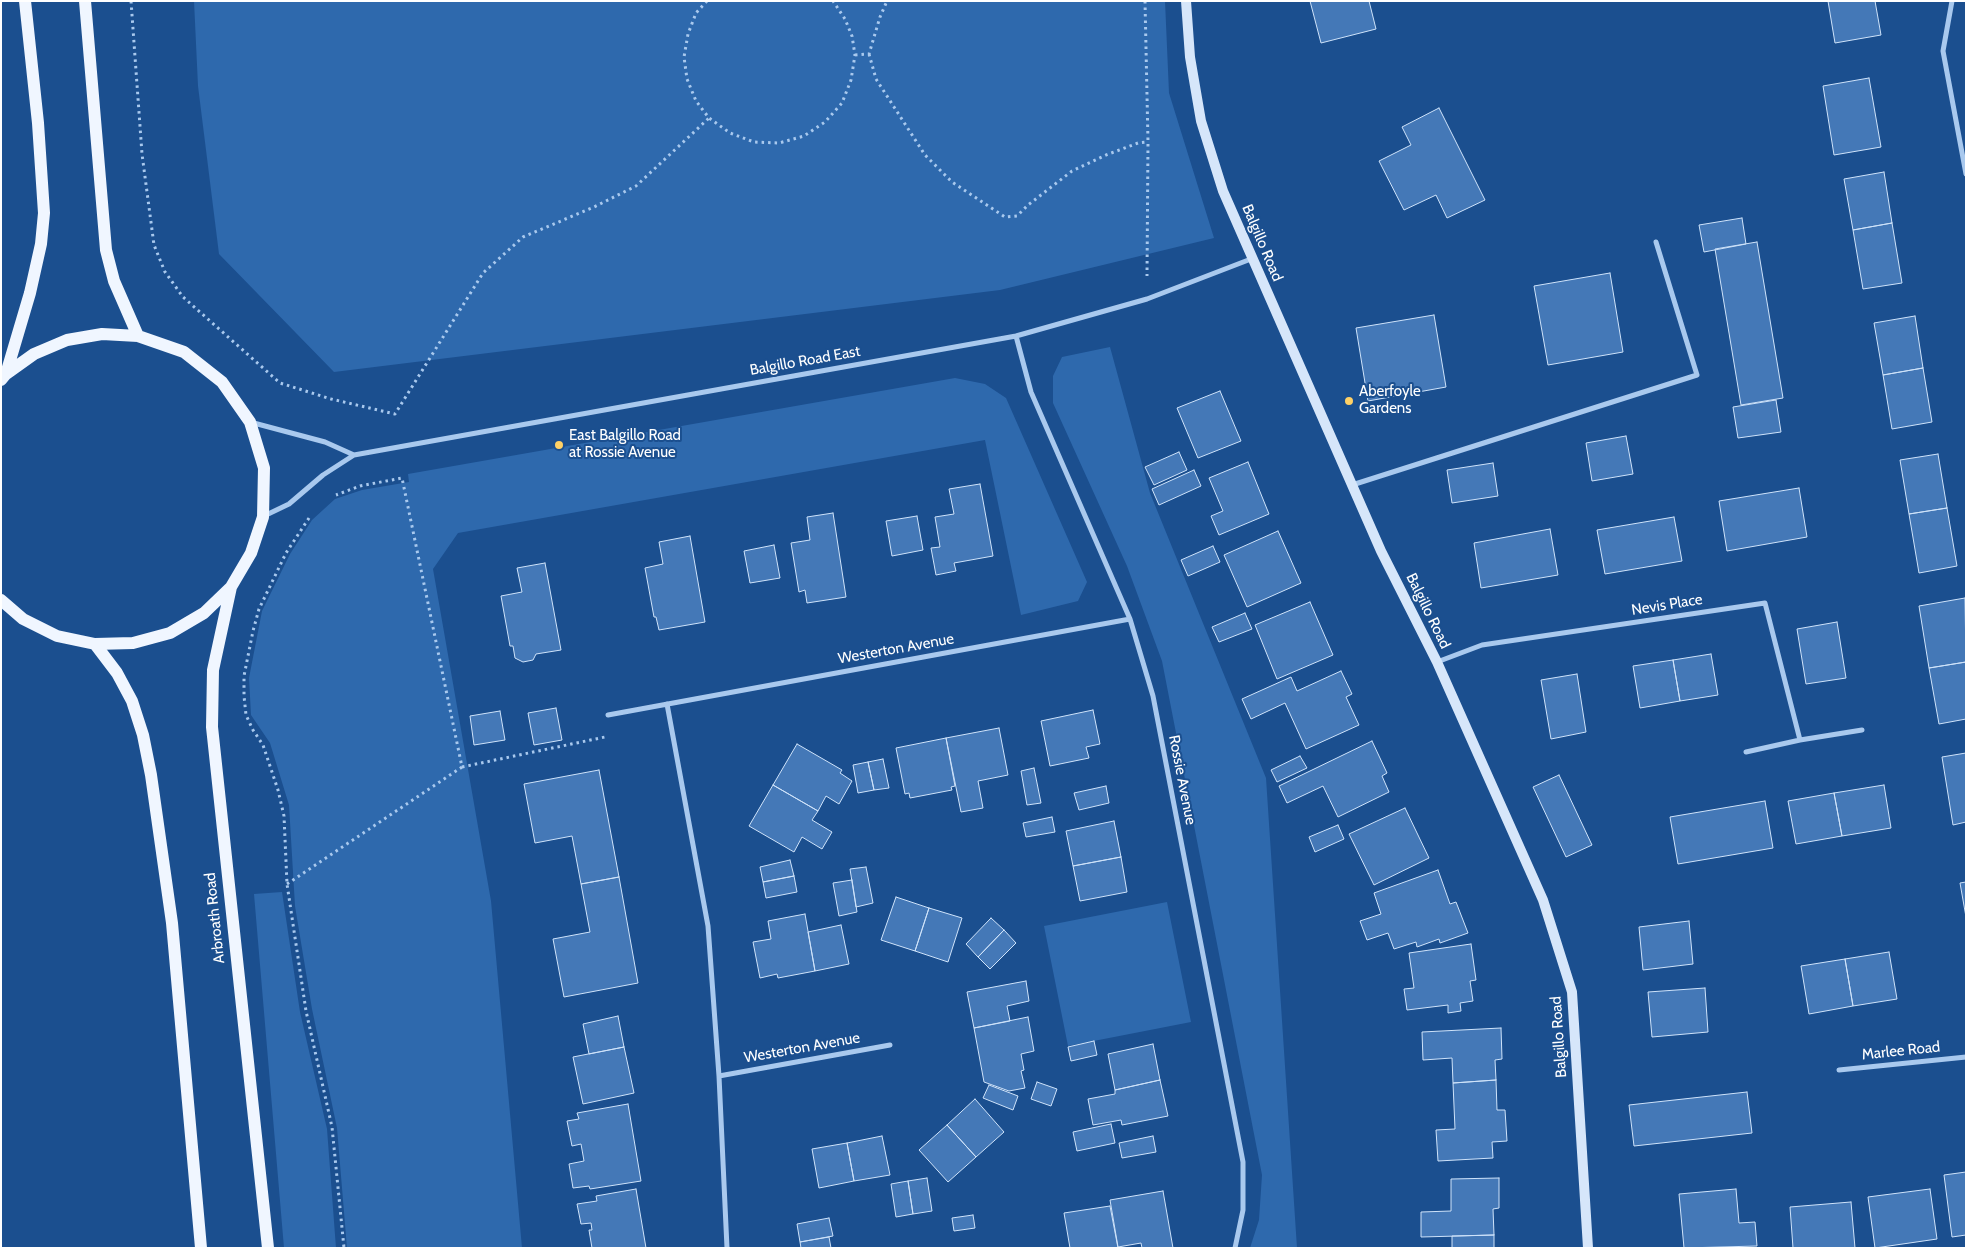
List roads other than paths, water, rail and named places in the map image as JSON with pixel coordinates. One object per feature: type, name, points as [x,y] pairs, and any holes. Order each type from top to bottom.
[{"type":"main road","points":[[4,377],[30,293],[41,244],[44,213],[38,123],[25,1]]},
{"type":"main road","points":[[85,1],[106,250],[114,281],[138,336]]},
{"type":"main road","points":[[1,600],[23,618],[57,636],[95,644],[133,643],[170,632],[204,613],[231,587],[251,553],[263,517],[264,468],[250,422],[222,382],[184,352],[138,336],[102,334],[67,340],[34,354],[4,377]]},
{"type":"main road","name":"Arbroath Road","points":[[231,587],[213,670],[212,727],[268,1248]]},
{"type":"main road","points":[[95,644],[117,673],[132,700],[143,735],[151,774],[172,923],[201,1248]]},
{"type":"street","name":"Balgillo Road","points":[[1186,1],[1190,57],[1201,121],[1223,191],[1251,259],[1381,550],[1436,662],[1543,900],[1572,992],[1588,1248]]},
{"type":"street","points":[[1952,1],[1943,50],[1966,174]]},
{"type":"street","points":[[1352,485],[1697,374],[1656,242]]},
{"type":"street","name":"Balgillo Road East","points":[[263,517],[289,504],[323,475],[354,455],[1016,336],[1147,299],[1251,259]]},
{"type":"street","name":"Rossie Avenue","points":[[1016,336],[1031,392],[1130,619],[1153,696],[1243,1162],[1243,1210],[1235,1248]]},
{"type":"street","points":[[250,422],[325,442],[354,455]]},
{"type":"street","name":"Nevis Place","points":[[1436,662],[1482,646],[1765,603],[1800,740]]},
{"type":"street","name":"Westerton Avenue","points":[[608,715],[1130,619]]},
{"type":"street","points":[[667,704],[708,926],[727,1248]]},
{"type":"street","points":[[1746,752],[1800,740],[1862,730]]},
{"type":"street","name":"Westerton Avenue","points":[[718,1076],[890,1045]]},
{"type":"street","name":"Marlee Road","points":[[1839,1070],[1966,1056]]},
{"type":"place","name":"Aberfoyle Gardens","points":[[1349,401]]},
{"type":"place","name":"East Balgillo Road at Rossie Avenue","points":[[559,445]]}]
